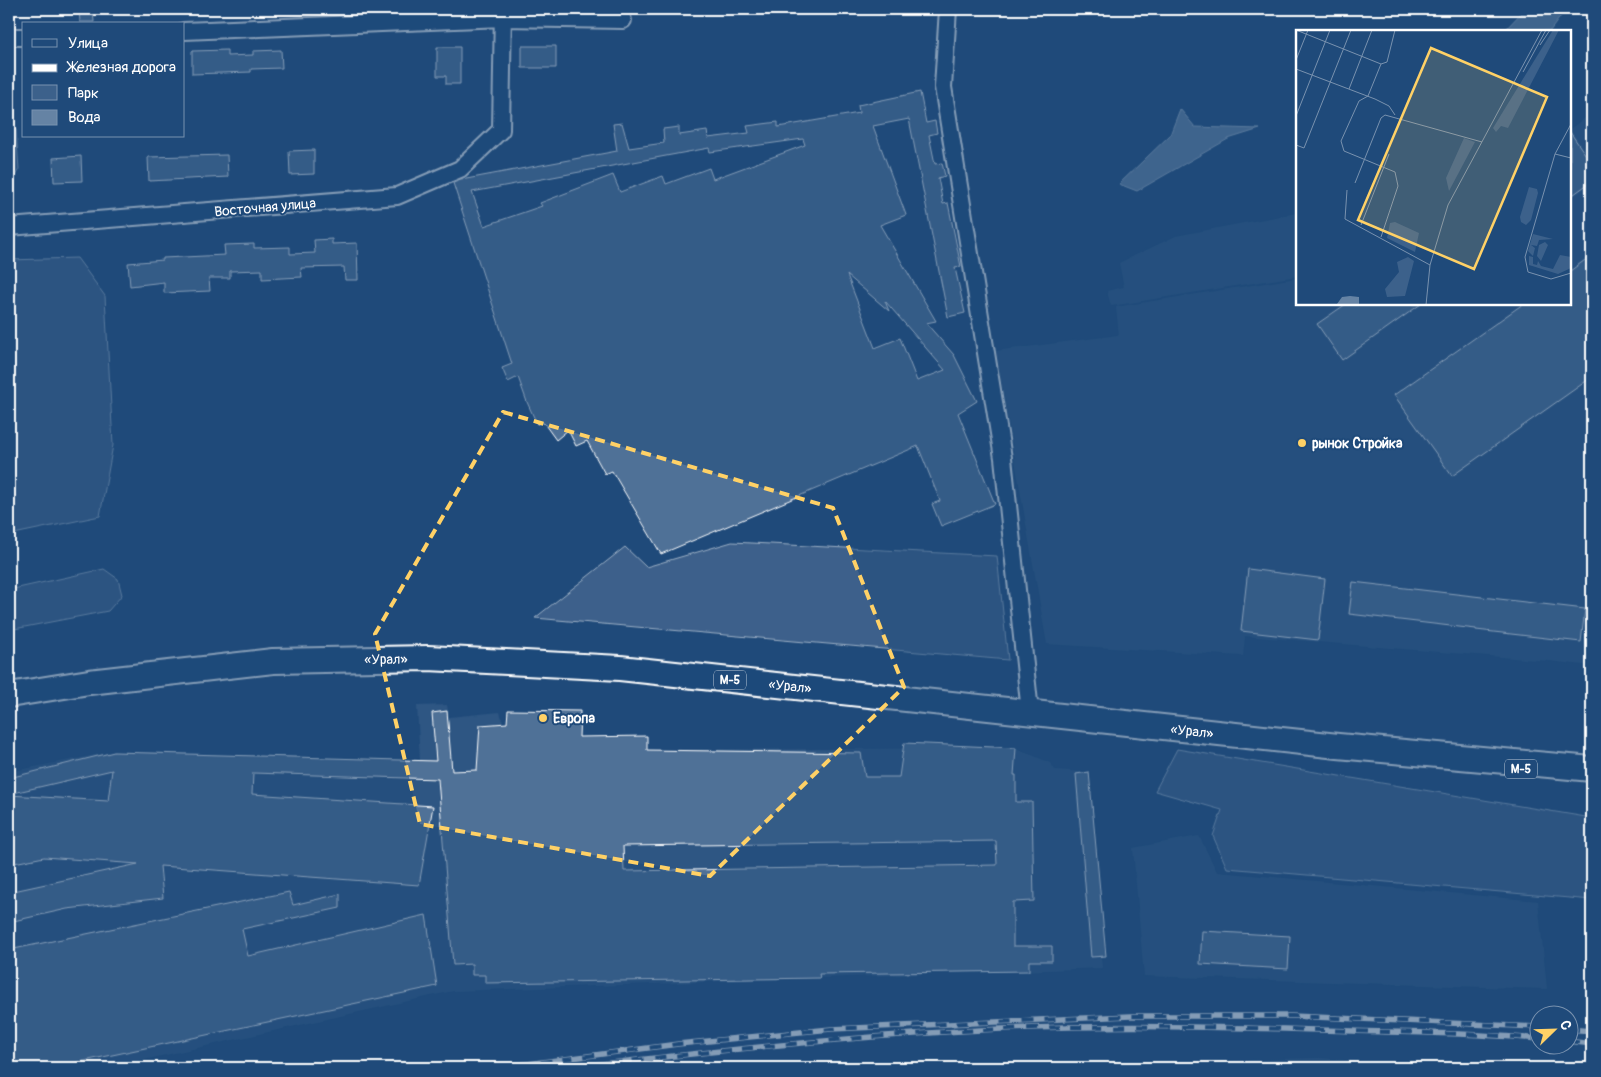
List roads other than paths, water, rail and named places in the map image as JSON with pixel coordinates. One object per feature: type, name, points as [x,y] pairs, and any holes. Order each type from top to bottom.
[{"type":"highway","name":"«Урал»","points":[[9,695],[89,682],[272,661],[422,658],[620,668],[1338,746],[1592,769]]},
{"type":"highway","name":"«Урал»","points":[[1450,756],[1592,782]]},
{"type":"street","points":[[948,9],[944,87],[1003,458],[1030,712]]},
{"type":"street","points":[[185,31],[503,14],[622,20]]},
{"type":"street","name":"Восточная улица","points":[[9,227],[397,196],[460,169],[501,130],[503,14]]},
{"type":"street","points":[[9,38],[22,37]]},
{"type":"water","points":[[1525,9],[1566,9],[1551,30],[1505,30]]},
{"type":"water","points":[[1180,109],[1195,127],[1260,129],[1228,139],[1137,191],[1119,184],[1170,135]]},
{"type":"railway","points":[[497,1068],[678,1044],[831,1029],[1131,1016],[1292,1016],[1528,1027]]},
{"type":"railway","points":[[567,1068],[826,1041],[1028,1028],[1260,1028],[1469,1034],[1528,1038]]},
{"type":"railway","points":[[1578,1030],[1592,1031]]},
{"type":"railway","points":[[1578,1042],[1592,1044]]},
{"type":"place","name":"рынок Стройка","points":[[1302,443]]},
{"type":"place","name":"Европа","points":[[543,718]]}]
